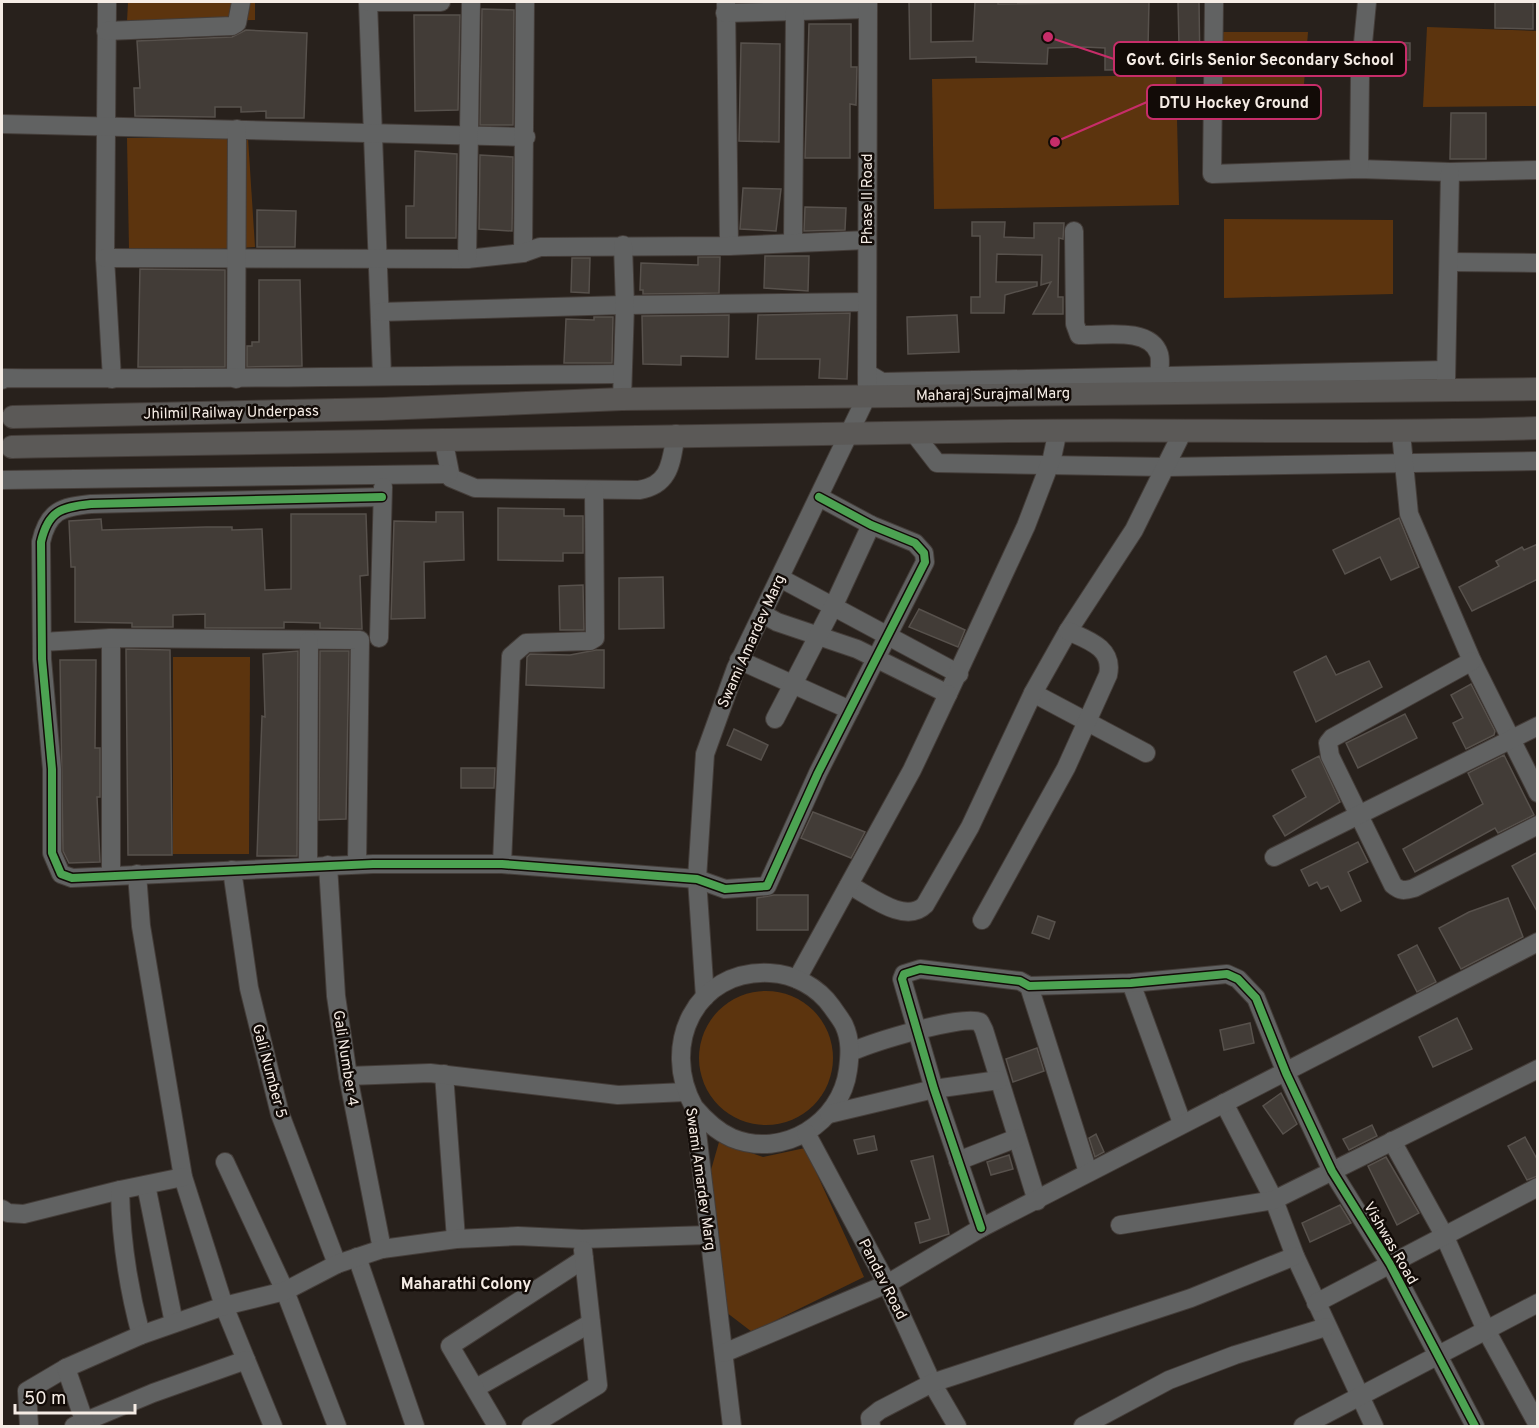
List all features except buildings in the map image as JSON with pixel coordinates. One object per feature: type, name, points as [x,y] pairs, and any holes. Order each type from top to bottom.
[{"type":"main road","name":"Maharaj Surajmal Marg","points":[[448,406],[622,399],[867,396],[1446,380],[1538,389]]},
{"type":"main road","name":"Jhilmil Railway Underpass","points":[[13,417],[448,406]]},
{"type":"main road","name":"Jhilmil Railway Underpass","points":[[12,447],[676,434],[1058,430],[1401,433],[1538,428]]},
{"type":"street","points":[[107,2],[104,128],[105,258],[112,379]]},
{"type":"street","points":[[106,31],[232,26],[237,23],[242,2]]},
{"type":"street","points":[[382,375],[368,2],[441,2]]},
{"type":"street","points":[[467,259],[471,2]]},
{"type":"street","points":[[523,253],[526,137],[525,2]]},
{"type":"street","points":[[1214,2],[1212,174],[1359,169],[1450,172],[1538,171]]},
{"type":"street","points":[[1359,169],[1360,74],[1367,2]]},
{"type":"street","points":[[729,246],[726,7],[795,11],[868,5]]},
{"type":"street","name":"Phase II Road","points":[[867,396],[868,5]]},
{"type":"street","points":[[793,243],[795,11]]},
{"type":"street","points":[[2,124],[526,137]]},
{"type":"street","points":[[236,379],[237,129]]},
{"type":"street","points":[[867,373],[882,382],[1160,374],[1446,380],[1450,172]]},
{"type":"street","points":[[1074,231],[1075,324],[1079,335],[1133,336],[1150,341],[1159,354],[1160,374]]},
{"type":"street","points":[[105,258],[467,259],[523,253],[540,247],[729,246],[867,240]]},
{"type":"street","points":[[622,399],[625,304],[623,245]]},
{"type":"street","points":[[1449,262],[1538,263]]},
{"type":"street","points":[[380,312],[625,304],[867,302]]},
{"type":"street","points":[[2,380],[4,378],[236,379],[382,375],[622,374]]},
{"type":"street","points":[[448,406],[449,375]]},
{"type":"street","name":"Swami Amardev Marg","points":[[732,1426],[710,1234],[690,1100],[679,1059],[683,1033],[690,1016],[705,997],[696,879],[705,754],[740,660],[867,396]]},
{"type":"street","points":[[797,979],[912,770],[959,674],[1026,526],[1049,467],[1058,430]]},
{"type":"street","points":[[849,885],[903,913],[919,912],[925,905],[969,827],[1033,693],[1068,631],[1134,530],[1183,431]]},
{"type":"street","points":[[913,432],[937,463],[1049,467],[1166,467],[1538,461]]},
{"type":"street","points":[[1401,433],[1408,514],[1472,661],[1538,793]]},
{"type":"street","points":[[443,438],[449,474],[459,484],[475,488],[594,490],[653,488],[668,472],[676,434]]},
{"type":"street","points":[[379,638],[383,474]]},
{"type":"street","points":[[2,479],[449,474]]},
{"type":"street","points":[[91,504],[104,494],[105,478]]},
{"type":"street","points":[[502,864],[510,656],[526,643],[590,641],[595,638],[594,490]]},
{"type":"street","points":[[382,497],[91,504],[69,506],[56,512],[44,526],[41,542],[42,642],[52,769],[51,826],[54,862],[61,874],[72,878],[357,864],[502,864],[696,879],[725,889],[767,886],[818,773],[878,659],[925,558],[915,543],[871,525],[819,496]]},
{"type":"street","points":[[775,719],[834,605],[871,525]]},
{"type":"street","points":[[780,578],[959,674]]},
{"type":"street","points":[[763,614],[777,622],[818,635],[878,659],[948,694]]},
{"type":"street","points":[[982,920],[1066,768],[1108,675],[1109,660],[1098,646],[1068,631]]},
{"type":"street","points":[[42,642],[111,638],[360,640],[357,864]]},
{"type":"street","points":[[111,638],[111,876]]},
{"type":"street","points":[[308,866],[309,641]]},
{"type":"street","points":[[740,660],[850,710]]},
{"type":"street","points":[[1472,661],[1332,738],[1328,743],[1330,756],[1393,885],[1405,891],[1538,825]]},
{"type":"street","points":[[1033,693],[1146,753]]},
{"type":"street","points":[[1274,857],[1538,726]]},
{"type":"street","name":"Gali Number 4","points":[[328,865],[336,996],[348,1076],[382,1250]]},
{"type":"street","name":"Gali Number 5","points":[[232,870],[249,988],[280,1114],[337,1264]]},
{"type":"street","points":[[137,874],[141,926],[183,1177],[224,1306],[273,1426]]},
{"type":"street","points":[[724,1353],[887,1284],[981,1228],[1538,942]]},
{"type":"street","name":"Vishwas Road","points":[[915,1031],[902,979],[910,971],[920,969],[982,975],[1020,981],[1029,986],[1131,983],[1227,974],[1238,979],[1256,998],[1286,1073],[1332,1171],[1390,1263],[1475,1426]]},
{"type":"street","points":[[348,1076],[444,1074],[618,1095],[690,1100],[716,1129],[748,1143],[786,1142],[806,1133],[829,1114],[837,1103],[847,1078],[851,1052],[844,1026],[826,999],[797,979],[770,973],[749,974],[721,985],[705,997]]},
{"type":"street","points":[[1131,983],[1182,1123]]},
{"type":"street","points":[[1029,986],[1088,1172]]},
{"type":"street","points":[[851,1052],[877,1041],[915,1031],[970,1021],[980,1022],[1037,1201]]},
{"type":"street","points":[[915,1031],[981,1228]]},
{"type":"street","points":[[1120,1225],[1274,1200],[1538,1069]]},
{"type":"street","points":[[444,1074],[456,1239]]},
{"type":"street","points":[[829,1114],[934,1089],[999,1080]]},
{"type":"street","points":[[1224,1103],[1274,1200],[1294,1256],[1358,1398],[1374,1426]]},
{"type":"street","name":"Pandav Road","points":[[806,1133],[887,1284],[932,1383],[957,1426]]},
{"type":"street","points":[[958,1161],[1017,1138]]},
{"type":"street","points":[[1392,1141],[1444,1235],[1486,1330],[1532,1422]]},
{"type":"street","points":[[225,1162],[285,1291],[337,1426]]},
{"type":"street","points":[[2,1209],[8,1213],[24,1214],[183,1177]]},
{"type":"street","points":[[146,1185],[174,1323]]},
{"type":"street","points":[[1316,1303],[1538,1187]]},
{"type":"street","points":[[120,1190],[123,1246],[131,1299],[141,1335]]},
{"type":"street","points":[[28,1426],[27,1391],[66,1368],[174,1323],[224,1306],[285,1291],[337,1264],[357,1257],[382,1250],[456,1239],[518,1236],[582,1239],[710,1234]]},
{"type":"street","points":[[531,1426],[598,1385],[582,1239]]},
{"type":"street","points":[[871,1426],[870,1418],[880,1410],[932,1383],[1191,1298],[1294,1256]]},
{"type":"street","points":[[357,1257],[393,1371],[415,1426]]},
{"type":"street","points":[[497,1426],[450,1346],[584,1259]]},
{"type":"street","points":[[1304,1426],[1538,1303]]},
{"type":"street","points":[[476,1388],[591,1323]]},
{"type":"street","points":[[1083,1426],[1169,1380],[1235,1355],[1326,1327]]},
{"type":"street","points":[[66,1368],[81,1425],[153,1394],[246,1360]]},
{"type":"shaded area","points":[[128,2],[255,2],[255,20],[127,22]]},
{"type":"shaded area","points":[[1427,27],[1537,31],[1537,106],[1423,107]]},
{"type":"shaded area","points":[[1222,32],[1308,32],[1302,110],[1217,112]]},
{"type":"shaded area","points":[[1176,75],[1179,205],[934,209],[932,79]]},
{"type":"shaded area","points":[[127,138],[248,138],[255,247],[147,253],[129,250]]},
{"type":"shaded area","points":[[1224,219],[1393,220],[1393,294],[1224,298]]},
{"type":"shaded area","points":[[173,657],[250,657],[249,854],[173,854]]},
{"type":"shaded area","points":[[766,991],[792,996],[813,1011],[828,1032],[833,1058],[828,1084],[813,1105],[792,1120],[766,1125],[740,1120],[719,1105],[704,1084],[699,1058],[704,1032],[719,1011],[740,996]]},
{"type":"shaded area","points":[[719,1142],[763,1157],[805,1148],[864,1277],[752,1332],[722,1309],[711,1170]]},
{"type":"cycle path","points":[[382,497],[91,504],[64,509],[52,517],[41,542],[42,659],[52,769],[52,853],[61,874],[72,878],[373,864],[502,864],[697,879],[725,889],[767,886],[818,773],[925,562],[924,553],[915,543],[871,525],[819,497]]},
{"type":"cycle path","points":[[981,1228],[934,1089],[902,979],[904,974],[920,969],[1020,981],[1029,986],[1131,983],[1227,974],[1238,979],[1256,998],[1286,1073],[1332,1171],[1390,1264],[1475,1426]]},
{"type":"place","name":"Govt. Girls Senior Secondary School","points":[[1048,37]]},
{"type":"place","name":"DTU Hockey Ground","points":[[1055,142]]},
{"type":"district","name":"Maharathi Colony","points":[[466,1283]]}]
